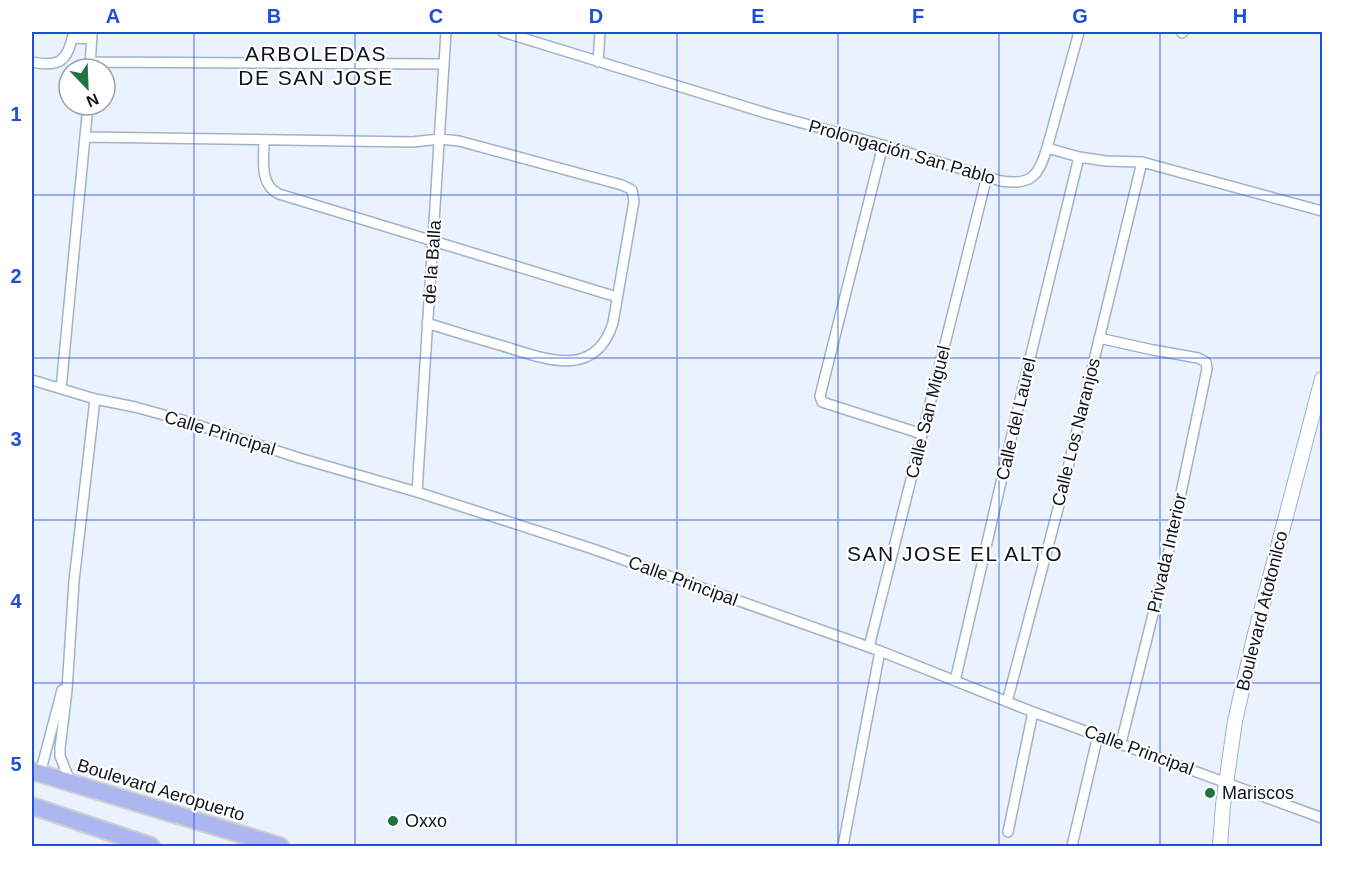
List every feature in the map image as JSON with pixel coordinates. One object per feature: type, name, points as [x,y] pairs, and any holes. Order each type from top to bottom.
[{"type":"highway","name":"Boulevard Aeropuerto","points":[[36,773],[280,846]]},
{"type":"highway","points":[[32,806],[151,846]]},
{"type":"street","name":"de la Balla","points":[[417,492],[446,32]]},
{"type":"street","name":"Prolongación San Pablo","points":[[503,32],[769,114],[1012,183],[1024,181],[1041,168],[1079,32]]},
{"type":"street","points":[[598,62],[600,32]]},
{"type":"street","points":[[32,62],[45,64],[58,62],[68,54],[72,35],[92,35],[91,57]]},
{"type":"street","points":[[117,65],[444,64]]},
{"type":"street","points":[[62,388],[87,117]]},
{"type":"street","points":[[86,137],[412,142],[440,139],[476,146],[622,185],[632,190],[634,201],[609,337],[591,355],[574,360],[551,361],[427,324]]},
{"type":"street","points":[[264,140],[265,181],[272,191],[291,199],[617,297]]},
{"type":"street","points":[[883,145],[820,396],[822,402],[922,434]]},
{"type":"street","points":[[1047,148],[1079,157],[1106,161],[1142,162],[1323,211]]},
{"type":"street","name":"Calle del Laurel","points":[[956,681],[1025,376],[1079,157]]},
{"type":"street","name":"Calle Los Naranjos","points":[[1007,702],[1059,505],[1142,162]]},
{"type":"street","name":"Calle San Miguel","points":[[869,647],[987,176]]},
{"type":"street","name":"Privada Interior","points":[[1099,338],[1198,357],[1206,362],[1208,369],[1174,527],[1121,743]]},
{"type":"street","name":"Boulevard Atotonilco","points":[[1220,846],[1235,721],[1323,379]]},
{"type":"street","name":"Calle Principal","points":[[32,380],[95,399],[135,407],[417,492],[631,562],[880,651],[1033,712],[1323,818]]},
{"type":"street","points":[[71,784],[63,765],[60,748],[67,690],[82,501],[95,399]]},
{"type":"street","points":[[843,846],[880,651]]},
{"type":"street","points":[[36,773],[67,673]]},
{"type":"street","points":[[1008,832],[1033,712]]},
{"type":"street","points":[[1072,846],[1098,735]]},
{"type":"place","name":"Mariscos","points":[[1210,793]]},
{"type":"place","name":"Oxxo","points":[[393,821]]},
{"type":"district","name":"ARBOLEDAS DE SAN JOSE","points":[[316,66]]},
{"type":"district","name":"SAN JOSE EL ALTO","points":[[955,554]]}]
